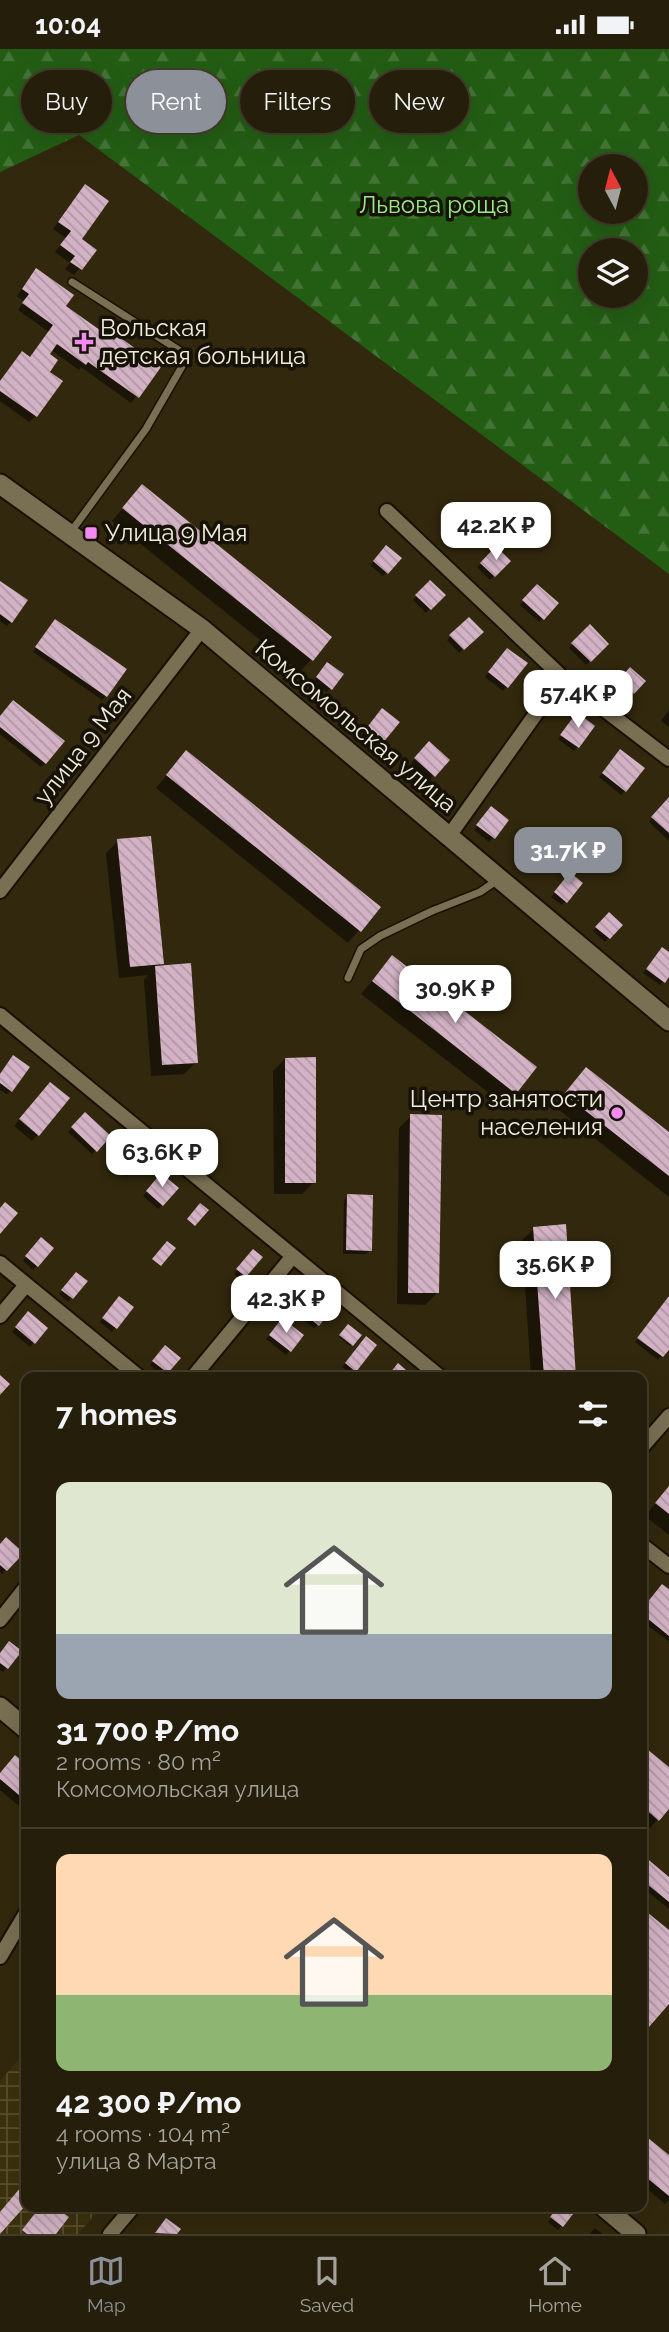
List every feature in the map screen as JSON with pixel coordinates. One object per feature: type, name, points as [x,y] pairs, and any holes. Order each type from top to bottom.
[{"type":"main road","name":"Комсомольская улица","points":[[0,484],[202,629],[669,1021]]},
{"type":"main road","points":[[0,1707],[21,1725]]},
{"type":"main road","points":[[610,2212],[636,2234]]},
{"type":"street","points":[[387,511],[562,677],[669,759]]},
{"type":"street","name":"улица 9 Мая","points":[[0,891],[202,629]]},
{"type":"street","points":[[449,836],[562,677]]},
{"type":"street","points":[[0,1015],[433,1372]]},
{"type":"street","points":[[197,1372],[293,1255]]},
{"type":"street","points":[[0,1263],[133,1372]]},
{"type":"street","points":[[0,1316],[26,1286]]},
{"type":"street","points":[[647,1441],[669,1416]]},
{"type":"street","points":[[647,1549],[669,1566]]},
{"type":"street","points":[[0,1620],[21,1593]]},
{"type":"street","points":[[0,1957],[21,1921]]},
{"type":"street","points":[[110,2234],[129,2212]]},
{"type":"lane","points":[[70,534],[146,429],[188,356],[72,282]]},
{"type":"lane","points":[[348,978],[361,949],[380,936],[480,892],[500,879]]},
{"type":"shaded area","points":[[21,2057],[21,2212],[97,2212],[78,2234],[0,2234],[0,2081]]},
{"type":"green space","name":"Львова роща","points":[[0,49],[669,49],[669,574],[79,135],[0,172]]},
{"type":"building","points":[[85,184],[109,201],[82,239],[97,250],[82,270],[70,262],[75,256],[60,245],[71,231],[58,222]]},
{"type":"building","name":"Вольская детская больница","points":[[36,268],[74,295],[66,306],[114,340],[118,336],[161,367],[139,398],[57,344],[50,354],[58,360],[50,372],[63,381],[37,417],[0,391],[0,381],[22,351],[30,357],[53,325],[22,303],[29,294],[22,289]]},
{"type":"building","points":[[142,484],[332,637],[313,661],[122,508]]},
{"type":"building","points":[[386,545],[402,558],[388,574],[373,561]]},
{"type":"building","points":[[496,546],[511,561],[495,577],[480,563]]},
{"type":"building","points":[[430,580],[446,595],[431,610],[415,595]]},
{"type":"building","points":[[0,581],[28,600],[12,623],[0,614]]},
{"type":"building","points":[[537,584],[559,603],[544,620],[522,600]]},
{"type":"building","points":[[469,617],[484,632],[464,650],[449,635]]},
{"type":"building","points":[[55,619],[127,669],[107,697],[35,647]]},
{"type":"building","points":[[590,624],[609,644],[591,662],[571,643]]},
{"type":"building","points":[[507,648],[528,663],[508,688],[488,672]]},
{"type":"building","points":[[327,662],[344,674],[332,690],[316,677]]},
{"type":"building","points":[[630,667],[646,681],[634,694],[618,681]]},
{"type":"building","points":[[13,700],[65,741],[46,764],[0,727],[0,716]]},
{"type":"building","points":[[382,708],[400,722],[382,744],[365,730]]},
{"type":"building","points":[[577,712],[595,726],[579,748],[560,735]]},
{"type":"building","points":[[429,741],[450,760],[435,777],[414,758]]},
{"type":"building","points":[[620,749],[645,768],[626,792],[602,773]]},
{"type":"building","points":[[186,750],[381,907],[361,932],[166,775]]},
{"type":"building","points":[[669,797],[669,833],[651,817]]},
{"type":"building","points":[[491,806],[509,820],[495,839],[476,825]]},
{"type":"building","points":[[151,836],[164,964],[130,967],[117,839]]},
{"type":"building","points":[[532,841],[546,855],[531,870],[516,856]]},
{"type":"building","points":[[570,872],[583,883],[567,903],[554,892]]},
{"type":"building","points":[[609,912],[623,925],[610,939],[595,927]]},
{"type":"building","points":[[662,947],[669,952],[669,977],[665,983],[646,969]]},
{"type":"building","points":[[392,955],[537,1067],[516,1094],[372,981]]},
{"type":"building","points":[[191,963],[198,1063],[162,1065],[155,966]]},
{"type":"building","points":[[13,1055],[30,1067],[12,1092],[0,1083],[0,1074]]},
{"type":"building","points":[[316,1057],[316,1183],[285,1183],[285,1058]]},
{"type":"building","name":"Центр занятости населения","points":[[586,1067],[669,1132],[669,1176],[564,1094]]},
{"type":"building","points":[[50,1082],[70,1098],[39,1136],[19,1119]]},
{"type":"building","points":[[85,1112],[111,1136],[97,1152],[71,1127]]},
{"type":"building","points":[[410,1114],[442,1115],[439,1293],[408,1293]]},
{"type":"building","points":[[122,1142],[143,1159],[131,1174],[110,1157]]},
{"type":"building","points":[[161,1173],[179,1188],[163,1206],[146,1191]]},
{"type":"building","points":[[347,1194],[373,1195],[372,1251],[346,1250]]},
{"type":"building","points":[[5,1202],[18,1213],[0,1234],[0,1208]]},
{"type":"building","points":[[200,1203],[209,1210],[195,1226],[187,1219]]},
{"type":"building","points":[[566,1224],[576,1372],[544,1372],[533,1227]]},
{"type":"building","points":[[41,1237],[54,1248],[38,1267],[25,1256]]},
{"type":"building","points":[[167,1241],[176,1248],[161,1266],[152,1259]]},
{"type":"building","points":[[253,1249],[263,1257],[246,1277],[236,1269]]},
{"type":"building","points":[[76,1272],[88,1281],[73,1299],[61,1290]]},
{"type":"building","points":[[306,1288],[332,1309],[319,1326],[293,1305]]},
{"type":"building","points":[[119,1296],[134,1307],[117,1329],[102,1318]]},
{"type":"building","points":[[669,1296],[669,1350],[663,1357],[637,1338]]},
{"type":"building","points":[[28,1311],[48,1328],[35,1344],[15,1327]]},
{"type":"building","points":[[282,1318],[304,1335],[291,1352],[269,1335]]},
{"type":"building","points":[[348,1324],[362,1335],[353,1346],[339,1335]]},
{"type":"building","points":[[366,1336],[377,1345],[356,1372],[345,1363]]},
{"type":"building","points":[[165,1345],[181,1358],[169,1372],[152,1361]]},
{"type":"building","points":[[398,1363],[408,1372],[391,1372]]},
{"type":"building","points":[[0,1375],[10,1384],[0,1395]]},
{"type":"building","points":[[669,1486],[669,1514],[655,1503]]},
{"type":"building","points":[[6,1537],[21,1550],[21,1556],[7,1571],[0,1565],[0,1544]]},
{"type":"building","points":[[662,1584],[669,1589],[669,1636],[647,1618],[647,1603]]},
{"type":"building","points":[[9,1641],[21,1650],[8,1669],[0,1663],[0,1653]]},
{"type":"building","points":[[647,1749],[669,1767],[669,1809],[659,1821],[647,1810]]},
{"type":"building","points":[[15,1755],[21,1760],[21,1797],[0,1779],[0,1773]]},
{"type":"building","points":[[647,1859],[669,1877],[669,1902],[647,1884]]},
{"type":"building","points":[[647,1912],[669,1930],[669,2004],[647,2029]]},
{"type":"building","points":[[647,2137],[669,2155],[669,2196],[647,2178]]},
{"type":"building","points":[[21,2187],[21,2211],[0,2234],[0,2212]]},
{"type":"building","points":[[36,2212],[62,2212],[69,2217],[56,2234],[27,2234],[22,2230]]},
{"type":"building","points":[[554,2212],[575,2212],[563,2227],[550,2217]]},
{"type":"building","points":[[166,2218],[181,2229],[177,2234],[155,2233]]},
{"type":"place","name":"Вольская детская больница","points":[[84,342]]},
{"type":"place","name":"Улица 9 Мая","points":[[91,533]]},
{"type":"place","name":"Центр занятости населения","points":[[617,1113]]}]
